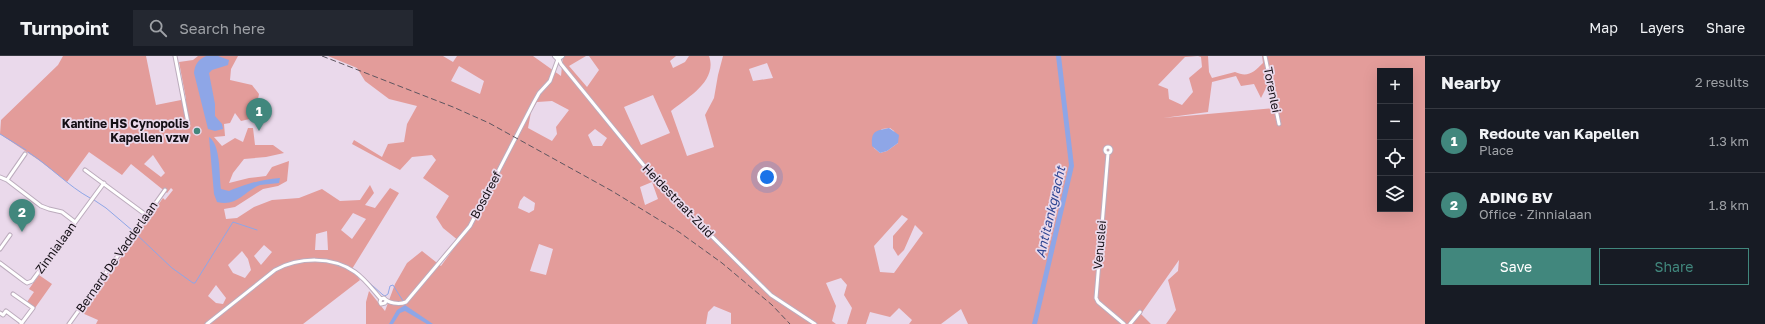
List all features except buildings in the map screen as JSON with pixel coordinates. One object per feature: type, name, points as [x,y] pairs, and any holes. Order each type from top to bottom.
[{"type":"street","points":[[175,56],[188,123]]},
{"type":"street","name":"Torenlei","points":[[1265,56],[1279,124]]},
{"type":"street","name":"Bosdreef","points":[[207,324],[275,270],[285,265],[313,260],[334,264],[355,272],[381,299],[381,304],[385,304],[386,301],[401,304],[410,298],[467,230],[538,96],[550,81],[559,58]]},
{"type":"street","name":"Heidestraat-Zuid","points":[[559,58],[561,64],[659,184],[771,295],[815,324]]},
{"type":"street","name":"Venuslei","points":[[1108,153],[1096,298],[1098,302],[1124,324]]},
{"type":"street","points":[[7,180],[25,154]]},
{"type":"street","points":[[85,170],[146,215]]},
{"type":"street","points":[[0,177],[7,180],[41,206],[62,212],[75,222]]},
{"type":"street","name":"Zinnialaan","points":[[0,263],[27,283],[32,281],[104,183]]},
{"type":"street","name":"Bernard De Vadderlaan","points":[[69,324],[165,190]]},
{"type":"street","points":[[0,249],[10,234]]},
{"type":"street","points":[[0,313],[3,315],[6,311],[21,323],[32,308],[14,294]]},
{"type":"street","points":[[1130,324],[1140,312]]},
{"type":"shaded area","points":[[63,56],[146,56],[156,105],[186,99],[179,62],[193,60],[198,56],[238,56],[231,69],[230,80],[252,85],[259,94],[254,118],[241,121],[235,113],[230,123],[224,124],[225,136],[214,137],[222,146],[235,138],[243,142],[248,128],[253,128],[255,145],[273,145],[284,153],[266,157],[244,159],[233,173],[229,183],[266,176],[272,167],[289,161],[287,181],[278,186],[263,189],[235,207],[224,209],[226,219],[237,218],[254,207],[272,200],[299,198],[322,189],[340,201],[360,200],[370,185],[374,193],[365,205],[375,208],[390,188],[399,193],[352,269],[360,280],[303,324],[96,324],[98,320],[82,313],[163,198],[165,200],[173,190],[171,188],[167,193],[131,164],[122,175],[89,152],[67,182],[40,161],[0,134],[1,120],[58,65]],"holes":[[[153,155],[165,173],[161,177],[144,164]],[[353,213],[366,219],[352,239],[341,230]],[[327,231],[328,250],[315,250],[316,234]],[[264,245],[272,252],[261,265],[254,256]],[[242,251],[248,259],[251,270],[245,278],[233,273],[228,265]],[[216,285],[226,298],[223,304],[216,303],[208,296]]]},
{"type":"shaded area","points":[[328,56],[443,56],[453,62],[457,56],[533,56],[561,76],[563,56],[586,56],[569,66],[587,87],[599,70],[589,56],[676,56],[670,61],[673,68],[685,62],[689,56],[709,56],[711,65],[705,81],[699,88],[671,111],[687,156],[714,147],[705,115],[714,98],[723,56],[1198,56],[1208,56],[1209,72],[1212,78],[1235,72],[1240,74],[1250,73],[1263,63],[1262,56],[1425,56],[1425,324],[1166,324],[1176,310],[1168,280],[1178,271],[1179,260],[1141,314],[1151,324],[968,324],[961,309],[941,324],[909,324],[912,320],[899,308],[890,317],[870,312],[866,324],[847,324],[852,308],[844,295],[847,285],[841,278],[826,283],[836,306],[832,321],[836,324],[731,324],[731,313],[714,306],[708,312],[706,324],[366,324],[366,302],[369,291],[385,311],[395,284],[407,263],[422,251],[441,266],[459,241],[443,228],[436,217],[449,196],[423,178],[436,160],[432,155],[412,157],[400,170],[352,144],[354,140],[382,157],[388,144],[404,142],[407,124],[417,106],[389,99],[365,81],[357,68]],"holes":[[[1185,57],[1201,57],[1202,67],[1189,78],[1193,92],[1182,105],[1169,99],[1168,89],[1158,85]],[[767,63],[773,78],[753,81],[749,69]],[[459,66],[484,81],[480,94],[451,81]],[[1236,76],[1241,86],[1254,84],[1261,98],[1270,80],[1276,108],[1163,118],[1208,112],[1212,82]],[[653,95],[670,133],[641,145],[624,107]],[[552,101],[569,110],[556,127],[557,134],[552,141],[528,128],[531,112],[537,102]],[[890,128],[894,131],[898,143],[887,151],[880,153],[874,148],[872,140],[882,129]],[[595,129],[607,138],[602,146],[593,146],[588,135]],[[652,182],[658,199],[645,205],[640,187]],[[524,196],[535,203],[534,210],[529,213],[518,208],[520,201]],[[902,215],[908,219],[893,236],[893,248],[898,256],[904,250],[915,225],[923,233],[894,273],[880,272],[874,246]],[[539,244],[553,249],[546,275],[530,271]]]},
{"type":"shaded area","points":[[39,275],[52,284],[35,308],[27,302],[34,292],[29,289]]},
{"type":"water","points":[[206,56],[218,56],[229,60],[228,65],[212,70],[209,73],[215,104],[215,116],[222,124],[223,129],[215,131],[208,129],[194,73],[197,63]]},
{"type":"water","name":"Antitankgracht","points":[[1056,56],[1061,56],[1074,166],[1037,324],[1032,324],[1069,165]]},
{"type":"water","points":[[889,128],[899,135],[898,143],[887,151],[880,153],[872,146],[872,137],[875,132]]},
{"type":"water","points":[[209,137],[213,141],[218,153],[221,189],[229,191],[254,182],[280,178],[279,183],[260,185],[240,198],[230,202],[217,202],[214,194]]},
{"type":"water","points":[[405,305],[433,324],[427,324],[405,311],[400,313],[393,324],[389,324],[397,310]]},
{"type":"waterway","points":[[0,134],[26,150]]},
{"type":"waterway","points":[[28,152],[74,188],[90,198]]},
{"type":"waterway","points":[[94,200],[106,208],[133,231]]},
{"type":"waterway","points":[[135,233],[172,268],[195,283],[233,222],[257,230]]},
{"type":"waterway","points":[[354,269],[385,296],[388,294],[390,286],[393,285],[403,301]]},
{"type":"railway","points":[[322,56],[453,107],[489,123],[612,191],[679,232],[722,263],[772,305],[790,324]]},
{"type":"place","name":"Kantine HS Cynopolis Kapellen vzw","points":[[197,131]]},
{"type":"place","name":"Redoute van Kapellen","points":[[259,131]]},
{"type":"place","name":"ADING BV","points":[[22,232]]}]
